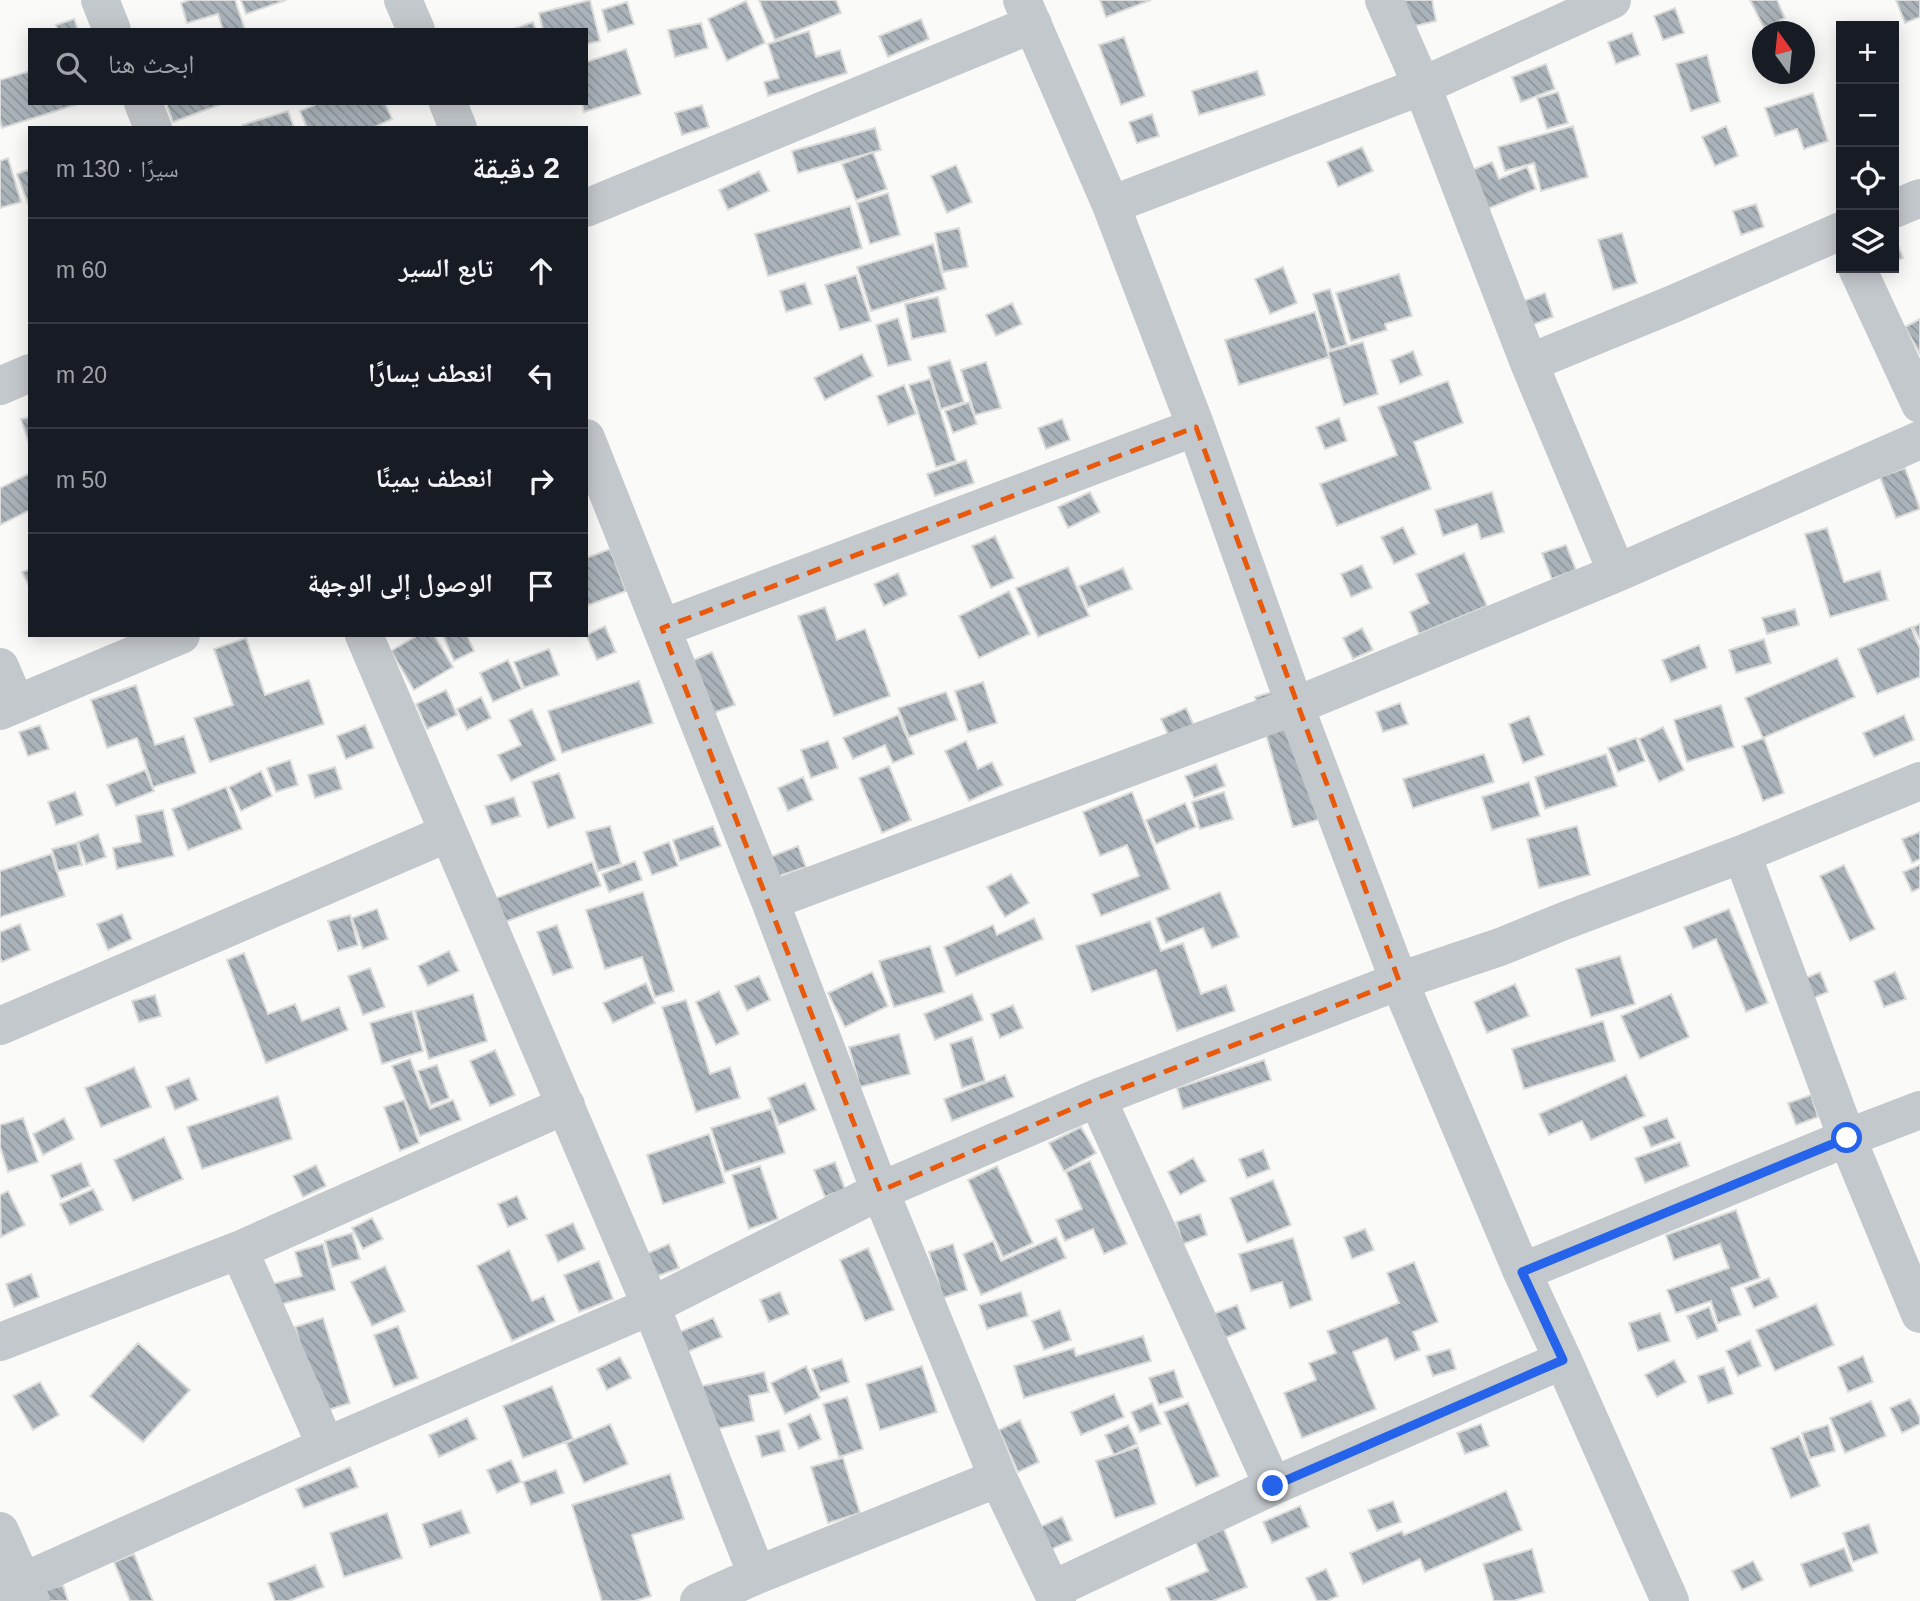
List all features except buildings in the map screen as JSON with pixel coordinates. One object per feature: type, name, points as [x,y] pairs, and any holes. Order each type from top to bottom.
[{"type":"street","points":[[100,0],[111,28]]},
{"type":"street","points":[[404,0],[415,28]]},
{"type":"street","points":[[1384,0],[1422,86],[1529,363],[1616,573]]},
{"type":"street","points":[[1111,205],[1422,86],[1612,0]]},
{"type":"street","points":[[588,207],[1027,12],[1111,205],[1196,427],[1295,706],[1398,981],[1522,1272],[1670,1601]]},
{"type":"street","points":[[144,105],[152,126]]},
{"type":"street","points":[[448,105],[457,126]]},
{"type":"street","points":[[1899,207],[1920,198]]},
{"type":"street","points":[[1529,363],[1836,234]]},
{"type":"street","points":[[1859,273],[1920,404]]},
{"type":"street","points":[[0,386],[28,374]]},
{"type":"street","points":[[662,628],[1196,427]]},
{"type":"street","points":[[770,901],[1295,706],[1616,573],[1920,440]]},
{"type":"street","points":[[588,446],[770,901],[880,1191],[998,1478],[1054,1595],[1273,1486],[1563,1360]]},
{"type":"street","points":[[0,667],[8,707],[176,637]]},
{"type":"street","points":[[365,637],[651,1306],[757,1575]]},
{"type":"street","points":[[0,1531],[18,1592],[326,1446],[651,1306],[880,1191],[1097,1098],[1398,981],[1500,947],[1920,782]]},
{"type":"street","points":[[0,1026],[447,832]]},
{"type":"street","points":[[1742,854],[1847,1138],[1920,1314]]},
{"type":"street","points":[[1097,1098],[1273,1486]]},
{"type":"street","points":[[0,1342],[239,1250],[566,1105]]},
{"type":"street","points":[[1522,1272],[1920,1110]]},
{"type":"street","points":[[239,1250],[326,1446]]},
{"type":"street","points":[[699,1601],[998,1478]]},
{"type":"highlighted area","points":[[1196,427],[1399,981],[1097,1098],[880,1191],[662,628]]},
{"type":"route","points":[[1273,1486],[1563,1360],[1522,1272],[1847,1138]]}]
